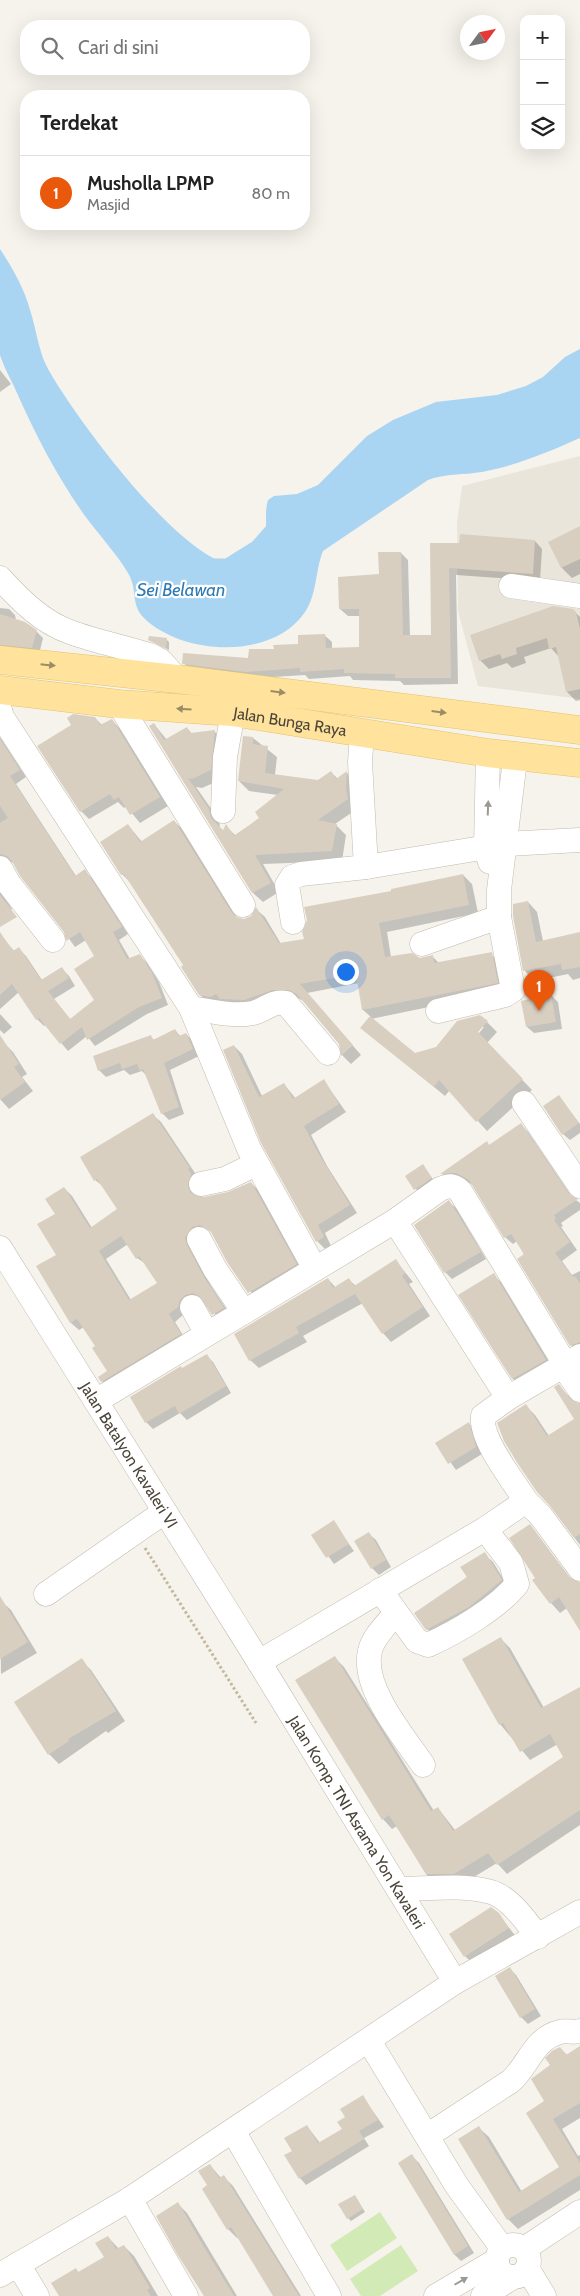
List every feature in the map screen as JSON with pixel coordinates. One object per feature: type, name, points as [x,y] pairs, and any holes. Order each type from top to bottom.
[{"type":"main road","name":"Jalan Bunga Raya","points":[[0,660],[178,679],[231,699],[362,732],[488,753],[580,763]]},
{"type":"main road","name":"Jalan Bunga Raya","points":[[0,690],[118,704],[231,699],[580,730]]},
{"type":"street","points":[[0,578],[19,599],[40,616],[68,632],[152,656],[161,660],[178,679]]},
{"type":"street","points":[[511,586],[580,596]]},
{"type":"street","points":[[223,811],[225,757],[231,699]]},
{"type":"street","points":[[118,704],[244,906]]},
{"type":"street","points":[[0,710],[2,717],[191,1008],[256,1164],[315,1270]]},
{"type":"street","points":[[362,732],[360,762],[366,867]]},
{"type":"street","points":[[438,1011],[505,995],[513,990],[499,917],[499,890],[488,753]]},
{"type":"street","points":[[496,847],[514,768],[521,757]]},
{"type":"street","points":[[293,922],[287,885],[292,878],[302,874],[366,867],[496,847],[580,840]]},
{"type":"street","points":[[0,868],[9,884],[52,940]]},
{"type":"street","points":[[422,944],[499,917]]},
{"type":"street","points":[[191,1008],[230,1014],[254,1013],[274,1003],[286,1003],[328,1052]]},
{"type":"street","points":[[524,1103],[580,1186]]},
{"type":"street","points":[[201,1184],[225,1179],[256,1164]]},
{"type":"street","points":[[96,1401],[395,1221],[440,1189],[454,1186],[460,1191],[569,1362],[580,1390]]},
{"type":"street","points":[[395,1221],[508,1398]]},
{"type":"street","points":[[199,1239],[215,1269],[244,1312]]},
{"type":"street","name":"Jalan Batalyon Kavaleri VI","points":[[0,1248],[259,1662]]},
{"type":"street","points":[[192,1307],[207,1334]]},
{"type":"street","points":[[569,1362],[508,1398],[483,1416],[482,1423],[488,1441],[526,1502],[541,1516],[580,1569]]},
{"type":"street","points":[[259,1662],[485,1529],[526,1502]]},
{"type":"street","points":[[46,1594],[134,1531],[164,1512]]},
{"type":"street","points":[[380,1590],[417,1640],[428,1645],[445,1638],[508,1595],[517,1584],[511,1563],[485,1529]]},
{"type":"street","points":[[396,1613],[378,1635],[370,1649],[368,1660],[370,1677],[388,1715],[423,1764]]},
{"type":"street","name":"Jalan Komp. TNI Asrama Yon Kavaleri","points":[[259,1662],[455,1982]]},
{"type":"street","points":[[398,1889],[461,1888],[492,1892],[519,1911],[538,1936]]},
{"type":"street","points":[[37,2296],[9,2270],[130,2199],[455,1982],[580,1912]]},
{"type":"street","points":[[426,2136],[511,2081],[519,2074],[532,2052],[544,2039],[560,2032],[580,2031]]},
{"type":"street","points":[[369,2041],[457,2186],[513,2260],[544,2296]]},
{"type":"street","points":[[233,2131],[328,2296]]},
{"type":"street","points":[[130,2199],[186,2296]]},
{"type":"street","points":[[436,2296],[513,2260],[580,2212]]},
{"type":"street","points":[[482,2296],[513,2260]]},
{"type":"path","points":[[134,1531],[256,1723]]},
{"type":"shaded area","points":[[580,456],[580,699],[478,686],[458,611],[457,523],[462,486]]},
{"type":"green space","points":[[380,2212],[397,2238],[347,2271],[330,2245]]},
{"type":"green space","points":[[401,2245],[418,2271],[380,2296],[361,2296],[350,2279]]},
{"type":"water","name":"Sei Belawan","points":[[0,249],[14,271],[25,294],[46,365],[80,418],[140,494],[174,528],[206,554],[234,565],[256,558],[261,551],[266,537],[266,507],[268,500],[274,496],[297,494],[318,485],[367,436],[393,420],[436,402],[497,395],[526,386],[543,377],[565,357],[580,349],[580,438],[501,468],[428,480],[323,551],[312,598],[305,612],[290,628],[272,639],[250,645],[227,647],[181,640],[161,631],[140,613],[135,602],[133,585],[128,573],[85,516],[66,487],[40,441],[6,370],[0,355]]},
{"type":"building","points":[[580,526],[580,559],[561,568],[548,542]]},
{"type":"building","points":[[460,534],[535,540],[533,574],[449,568],[451,678],[395,678],[395,674],[344,673],[344,669],[300,672],[300,668],[246,672],[182,664],[183,653],[248,658],[249,649],[274,649],[273,645],[298,644],[298,635],[325,634],[326,648],[359,647],[359,609],[339,609],[338,577],[379,574],[378,552],[401,552],[403,635],[431,635],[430,543],[459,543]]},
{"type":"building","points":[[553,606],[573,609],[576,612],[580,629],[580,689],[566,692],[556,647],[549,649],[547,638],[516,648],[517,654],[502,659],[500,654],[479,661],[470,635]]},
{"type":"building","points":[[0,614],[25,622],[37,630],[32,648],[0,645]]},
{"type":"building","points":[[149,636],[167,638],[166,648],[148,640]]},
{"type":"building","points":[[73,714],[95,717],[100,725],[112,719],[160,797],[130,815],[119,797],[114,800],[110,794],[80,812],[37,746],[71,725],[67,718]]},
{"type":"building","points":[[154,723],[164,740],[187,727],[190,733],[215,730],[211,770],[192,779],[188,778],[209,809],[211,818],[223,830],[226,824],[234,836],[259,818],[255,812],[284,789],[238,781],[243,736],[253,737],[253,744],[268,746],[265,773],[318,780],[331,771],[336,779],[347,771],[346,788],[348,799],[318,820],[337,824],[332,851],[255,855],[271,883],[252,893],[149,726]]},
{"type":"building","points":[[0,739],[20,770],[10,776],[75,876],[85,869],[122,927],[113,932],[127,959],[140,954],[152,973],[162,998],[139,1007],[87,1040],[82,1027],[60,1044],[39,1018],[36,1020],[12,984],[0,995],[0,932],[13,951],[19,947],[41,980],[62,967],[69,978],[48,991],[70,1019],[94,1000],[74,969],[94,956],[80,932],[66,941],[64,932],[20,876],[12,861],[7,856],[0,854],[0,823],[8,818],[0,806]]},
{"type":"building","points":[[174,820],[232,913],[244,919],[251,916],[256,907],[279,943],[304,939],[302,932],[307,920],[304,907],[391,891],[391,889],[463,874],[469,905],[379,923],[385,957],[412,953],[420,958],[433,955],[434,963],[492,952],[498,983],[362,1010],[356,974],[300,984],[353,1045],[341,1056],[339,1044],[297,994],[288,990],[273,990],[244,1000],[220,999],[216,994],[211,997],[199,995],[181,967],[183,965],[124,874],[121,875],[100,842],[128,824],[140,842]]},
{"type":"building","points":[[0,895],[17,917],[0,927]]},
{"type":"building","points":[[528,901],[536,942],[580,932],[580,967],[562,970],[561,964],[523,971],[513,916],[513,904]]},
{"type":"building","points":[[551,994],[556,1022],[526,1027],[521,1001]]},
{"type":"building","points":[[480,1015],[488,1021],[478,1032],[523,1079],[476,1122],[439,1080],[434,1087],[360,1028],[370,1016],[415,1053],[436,1047],[457,1021]]},
{"type":"building","points":[[175,1029],[179,1036],[186,1033],[193,1049],[164,1063],[179,1107],[161,1114],[143,1069],[140,1071],[137,1064],[122,1069],[120,1063],[98,1071],[93,1056],[151,1035],[153,1040]]},
{"type":"building","points":[[0,1035],[19,1064],[14,1067],[25,1082],[0,1100]]},
{"type":"building","points":[[234,1045],[259,1097],[284,1083],[293,1099],[324,1079],[339,1104],[304,1126],[350,1205],[318,1225],[324,1237],[316,1242],[261,1143],[223,1050]]},
{"type":"building","points":[[559,1095],[579,1123],[562,1135],[543,1106]]},
{"type":"building","points":[[153,1113],[190,1168],[188,1169],[191,1174],[188,1186],[191,1193],[204,1197],[228,1192],[251,1182],[297,1264],[248,1293],[227,1262],[211,1232],[200,1225],[192,1227],[185,1238],[187,1245],[204,1277],[224,1308],[212,1315],[199,1296],[193,1293],[185,1295],[180,1300],[178,1307],[169,1314],[181,1334],[101,1382],[98,1377],[107,1371],[92,1348],[95,1346],[77,1319],[70,1323],[36,1266],[56,1255],[37,1224],[55,1214],[45,1199],[64,1187],[90,1228],[117,1209],[97,1179],[94,1181],[80,1157]],"holes":[[[121,1236],[136,1259],[139,1256],[157,1283],[129,1300],[99,1251]]]},
{"type":"building","points":[[521,1123],[569,1194],[578,1199],[554,1215],[556,1218],[554,1220],[570,1242],[555,1253],[573,1277],[575,1276],[580,1283],[580,1342],[570,1346],[517,1259],[524,1254],[511,1234],[504,1238],[469,1180],[456,1173],[440,1174],[487,1141],[489,1145]]},
{"type":"building","points":[[423,1164],[432,1178],[414,1190],[405,1176]]},
{"type":"building","points":[[449,1200],[481,1252],[444,1273],[414,1225]]},
{"type":"building","points":[[396,1259],[405,1273],[402,1276],[423,1307],[382,1334],[355,1294],[296,1327],[299,1333],[249,1361],[234,1334],[328,1278],[333,1288],[349,1278],[354,1286]]},
{"type":"building","points":[[494,1273],[546,1360],[512,1379],[458,1295]]},
{"type":"building","points":[[207,1354],[226,1386],[179,1414],[175,1406],[145,1423],[130,1397],[181,1366],[182,1368]]},
{"type":"building","points":[[559,1384],[569,1398],[580,1404],[580,1534],[574,1538],[552,1508],[537,1492],[518,1464],[504,1441],[497,1423],[526,1404],[547,1436],[574,1419],[554,1387]]},
{"type":"building","points":[[469,1422],[476,1447],[448,1464],[435,1443]]},
{"type":"building","points":[[334,1520],[349,1544],[326,1558],[311,1535]]},
{"type":"building","points":[[530,1524],[569,1577],[580,1582],[580,1631],[559,1597],[550,1604],[532,1580],[535,1578],[509,1538]]},
{"type":"building","points":[[369,1532],[386,1560],[371,1569],[354,1541]]},
{"type":"building","points":[[485,1552],[502,1580],[469,1607],[426,1630],[414,1613],[467,1577],[460,1567]]},
{"type":"building","points":[[0,1596],[28,1642],[0,1659]]},
{"type":"building","points":[[501,1637],[541,1708],[580,1687],[580,1810],[497,1865],[488,1853],[454,1874],[426,1874],[389,1815],[382,1820],[295,1680],[335,1656],[431,1811],[438,1807],[453,1831],[563,1757],[550,1734],[520,1752],[503,1723],[499,1725],[462,1659]]},
{"type":"building","points":[[82,1658],[116,1711],[68,1739],[69,1741],[48,1755],[14,1702]]},
{"type":"building","points":[[491,1907],[499,1913],[509,1928],[464,1957],[449,1934]]},
{"type":"building","points":[[510,1967],[535,2009],[520,2018],[495,1976]]},
{"type":"building","points":[[580,2046],[580,2103],[553,2119],[580,2163],[580,2175],[507,2220],[458,2139],[479,2126],[519,2192],[559,2167],[526,2113],[544,2101],[531,2079],[550,2065],[545,2058],[552,2051],[560,2047],[566,2055]]},
{"type":"building","points":[[363,2095],[378,2120],[359,2131],[364,2139],[299,2179],[284,2155],[292,2151],[284,2138],[307,2125],[318,2143],[342,2129],[337,2122],[345,2117],[340,2109]]},
{"type":"building","points":[[412,2154],[468,2246],[454,2255],[398,2163]]},
{"type":"building","points":[[210,2164],[219,2178],[224,2175],[299,2296],[273,2296],[231,2227],[227,2230],[202,2189],[207,2185],[198,2171]]},
{"type":"building","points":[[355,2195],[363,2209],[347,2219],[338,2204]]},
{"type":"building","points":[[178,2202],[234,2296],[204,2296],[177,2254],[156,2216]]},
{"type":"building","points":[[108,2236],[116,2249],[124,2245],[150,2288],[147,2290],[151,2296],[59,2296],[51,2283],[76,2268],[78,2272],[104,2257],[95,2243]]},
{"type":"waterway","name":"Sei Belawan","points":[[207,574],[230,574],[262,554],[285,528]]},
{"type":"place","name":"Musholla LPMP","points":[[539,1011]]}]
